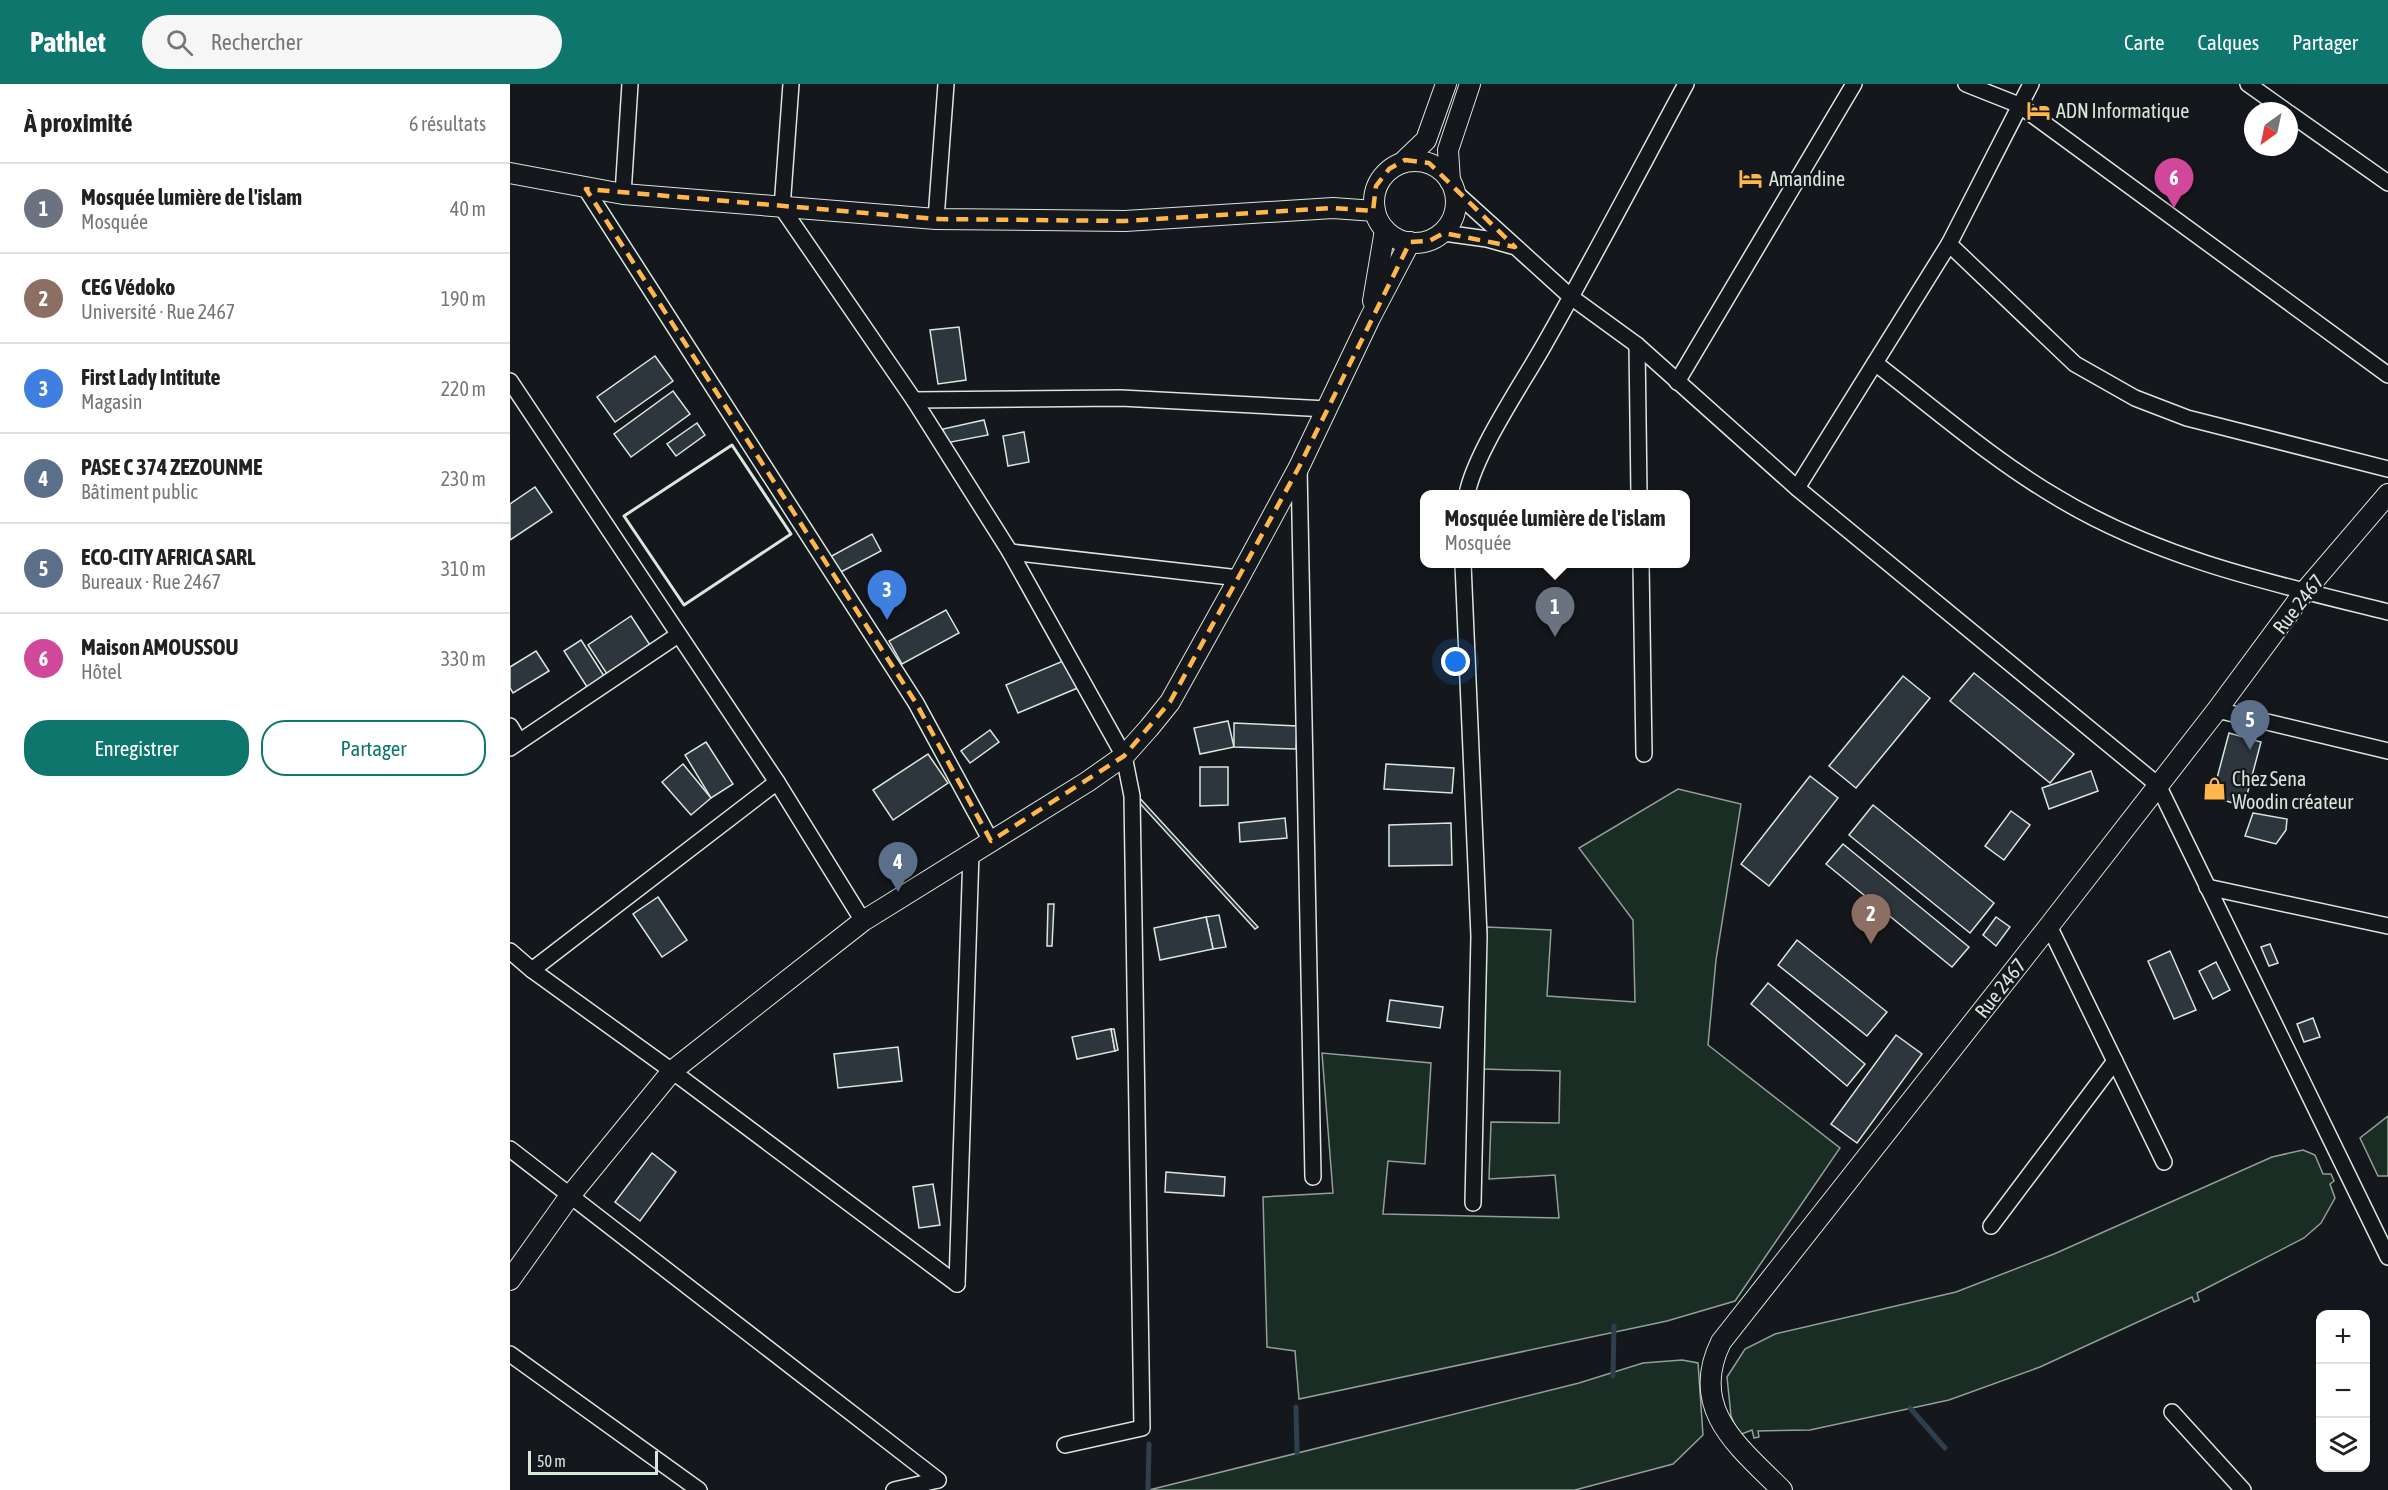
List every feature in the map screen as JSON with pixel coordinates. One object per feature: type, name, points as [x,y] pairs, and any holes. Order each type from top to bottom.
[{"type":"street","points":[[623,194],[630,84]]},
{"type":"street","points":[[791,84],[782,208],[914,400],[1010,552],[1124,756],[1132,796],[1142,1428],[1065,1445]]},
{"type":"street","points":[[936,219],[946,84]]},
{"type":"street","points":[[1370,318],[1385,230],[1375,202],[1381,177],[1405,160],[1426,140],[1446,84]]},
{"type":"street","points":[[1385,230],[1400,240],[1410,242],[1429,241],[1443,233],[1455,212],[1448,150],[1470,84]]},
{"type":"street","points":[[1468,490],[1469,483],[1491,439],[1686,84]]},
{"type":"street","points":[[1677,382],[1854,84]]},
{"type":"street","points":[[1966,84],[2019,105],[2388,375]]},
{"type":"street","points":[[1797,488],[1949,244],[2031,84]]},
{"type":"street","points":[[2248,84],[2274,102]]},
{"type":"street","points":[[2298,119],[2388,183]]},
{"type":"street","points":[[1405,160],[1429,163],[1439,168],[1452,186],[1571,297],[1637,345],[1797,488],[2158,785],[2388,1257]]},
{"type":"street","points":[[510,173],[586,189],[623,194],[936,219],[1125,221],[1333,208],[1375,202]]},
{"type":"street","points":[[586,189],[916,703],[992,841]]},
{"type":"street","points":[[1443,233],[1487,239],[1515,247]]},
{"type":"street","points":[[510,1280],[569,1197],[672,1071],[863,921],[1088,782],[1124,756],[1170,702],[1239,578],[1299,467],[1370,318],[1410,242]]},
{"type":"street","points":[[1949,244],[2074,364],[2135,398],[2187,418],[2388,470]]},
{"type":"street","points":[[1637,345],[1640,490]]},
{"type":"street","points":[[1875,363],[2012,469],[2059,499],[2139,539],[2182,556],[2388,612]]},
{"type":"street","points":[[510,381],[777,782],[863,921]]},
{"type":"street","points":[[914,400],[1121,398],[1327,409]]},
{"type":"street","points":[[1299,467],[1313,1177]]},
{"type":"street","name":"Rue 2467","points":[[1782,1490],[1733,1442],[1719,1422],[1713,1403],[1713,1358],[1721,1342],[2217,710],[2305,591],[2388,494]]},
{"type":"street","points":[[1010,552],[1239,578]]},
{"type":"street","points":[[1463,568],[1479,936],[1473,1203]]},
{"type":"street","points":[[1641,568],[1644,754]]},
{"type":"street","points":[[510,726],[514,744],[678,635]]},
{"type":"street","points":[[2217,710],[2388,751]]},
{"type":"street","points":[[532,970],[777,782]]},
{"type":"street","points":[[510,951],[532,970],[672,1071],[957,1284],[971,853]]},
{"type":"street","points":[[2207,887],[2388,926]]},
{"type":"street","points":[[2049,926],[2164,1162]]},
{"type":"street","points":[[1991,1226],[2115,1061]]},
{"type":"street","points":[[510,1149],[569,1197],[938,1480],[894,1490]]},
{"type":"street","points":[[510,1354],[699,1490]]},
{"type":"street","points":[[2172,1412],[2243,1490]]},
{"type":"highlighted area","points":[[1405,160],[1429,163],[1515,247],[1444,233],[1429,241],[1410,242],[1299,467],[1170,702],[1124,756],[991,841],[916,703],[586,189],[936,219],[1125,221],[1333,208],[1373,211],[1376,186],[1389,169]]},
{"type":"green space","points":[[1678,789],[1741,804],[1716,960],[1708,1045],[1840,1148],[1735,1301],[1667,1321],[1299,1399],[1295,1351],[1267,1347],[1263,1197],[1333,1193],[1322,1053],[1431,1063],[1425,1164],[1388,1161],[1383,1214],[1559,1218],[1555,1175],[1489,1179],[1491,1122],[1559,1123],[1560,1071],[1481,1069],[1487,927],[1551,930],[1547,996],[1635,1002],[1633,920],[1579,848]]},
{"type":"green space","points":[[2388,1116],[2388,1176],[2378,1176],[2360,1138]]},
{"type":"green space","points":[[2303,1150],[2315,1155],[2323,1174],[2331,1174],[2334,1181],[2330,1184],[2335,1198],[2321,1223],[2304,1238],[2197,1293],[2199,1300],[2194,1302],[2192,1297],[2040,1367],[1949,1400],[1810,1430],[1758,1431],[1759,1437],[1754,1438],[1752,1430],[1739,1435],[1731,1416],[1727,1377],[1745,1349],[1775,1334],[1956,1292],[2054,1254],[2272,1157]]},
{"type":"green space","points":[[1682,1360],[1698,1363],[1703,1435],[1673,1464],[1575,1490],[1149,1490],[1579,1383],[1643,1363]]},
{"type":"building","points":[[959,327],[966,380],[938,384],[930,330]]},
{"type":"building","points":[[655,356],[673,381],[615,422],[597,397]]},
{"type":"building","points":[[673,391],[690,414],[631,457],[614,434]]},
{"type":"building","points":[[984,420],[988,435],[946,443],[943,429]]},
{"type":"building","points":[[697,423],[705,435],[676,456],[667,444]]},
{"type":"building","points":[[1024,432],[1029,462],[1008,466],[1003,436]]},
{"type":"building","points":[[535,487],[552,512],[510,540],[510,504]]},
{"type":"building","points":[[872,534],[881,551],[837,574],[828,558]]},
{"type":"building","points":[[946,610],[959,633],[902,664],[889,641]]},
{"type":"building","points":[[631,616],[650,645],[607,674],[588,645]]},
{"type":"building","points":[[581,640],[606,679],[589,690],[564,651]]},
{"type":"building","points":[[536,651],[549,671],[513,693],[510,688],[510,667]]},
{"type":"building","points":[[1068,659],[1080,687],[1018,713],[1006,685]]},
{"type":"building","points":[[1974,673],[2074,754],[2050,783],[1950,701]]},
{"type":"building","points":[[1903,676],[1930,698],[1856,788],[1829,766]]},
{"type":"building","points":[[1228,721],[1234,747],[1200,754],[1194,728]]},
{"type":"building","points":[[1234,723],[1297,726],[1296,749],[1234,747]]},
{"type":"building","points":[[990,730],[999,742],[970,763],[961,751]]},
{"type":"building","points":[[2229,733],[2261,742],[2244,806],[2212,797]]},
{"type":"building","points":[[706,742],[733,784],[711,798],[685,755]]},
{"type":"building","points":[[928,754],[948,783],[893,820],[873,790]]},
{"type":"building","points":[[683,764],[711,798],[691,815],[662,782]]},
{"type":"building","points":[[1386,764],[1454,768],[1452,793],[1384,789]]},
{"type":"building","points":[[1200,767],[1228,767],[1228,805],[1200,806]]},
{"type":"building","points":[[2091,771],[2098,791],[2049,809],[2042,788]]},
{"type":"building","points":[[1810,776],[1838,798],[1769,886],[1741,864]]},
{"type":"building","points":[[1136,794],[1258,927],[1255,929],[1133,796]]},
{"type":"building","points":[[1873,805],[1994,903],[1970,933],[1849,835]]},
{"type":"building","points":[[2011,811],[2030,825],[2004,860],[1985,846]]},
{"type":"building","points":[[2253,813],[2287,819],[2286,830],[2276,844],[2245,836]]},
{"type":"building","points":[[1285,818],[1287,838],[1240,842],[1239,823]]},
{"type":"building","points":[[1451,823],[1452,865],[1389,866],[1389,825]]},
{"type":"building","points":[[1843,844],[1969,947],[1952,967],[1826,864]]},
{"type":"building","points":[[658,897],[687,940],[662,957],[633,914]]},
{"type":"building","points":[[1048,904],[1054,904],[1052,946],[1047,946]]},
{"type":"building","points":[[1219,915],[1226,947],[1213,949],[1206,917]]},
{"type":"building","points":[[1206,917],[1213,949],[1160,960],[1154,928]]},
{"type":"building","points":[[1996,917],[2010,927],[1996,946],[1983,935]]},
{"type":"building","points":[[1797,940],[1887,1012],[1867,1036],[1778,965]]},
{"type":"building","points":[[2270,944],[2278,963],[2269,966],[2261,947]]},
{"type":"building","points":[[2170,951],[2196,1010],[2174,1019],[2148,961]]},
{"type":"building","points":[[2216,962],[2230,990],[2213,999],[2199,971]]},
{"type":"building","points":[[1768,983],[1865,1064],[1847,1086],[1751,1004]]},
{"type":"building","points":[[1390,1000],[1443,1007],[1440,1028],[1387,1021]]},
{"type":"building","points":[[2313,1018],[2320,1037],[2304,1042],[2297,1024]]},
{"type":"building","points":[[1111,1029],[1115,1051],[1077,1059],[1072,1037]]},
{"type":"building","points":[[1111,1029],[1114,1029],[1118,1050],[1115,1051]]},
{"type":"building","points":[[1896,1035],[1922,1054],[1857,1143],[1831,1124]]},
{"type":"building","points":[[898,1047],[902,1081],[838,1088],[834,1054]]},
{"type":"building","points":[[652,1153],[676,1172],[640,1221],[615,1202]]},
{"type":"building","points":[[1166,1172],[1225,1177],[1224,1196],[1165,1192]]},
{"type":"building","points":[[933,1184],[940,1225],[919,1228],[913,1187]]},
{"type":"waterway","points":[[1613,1376],[1614,1326]]},
{"type":"waterway","points":[[1296,1407],[1297,1453]]},
{"type":"waterway","points":[[1910,1408],[1945,1448]]},
{"type":"waterway","points":[[1148,1489],[1149,1444]]},
{"type":"wall","points":[[732,445],[791,534],[684,605],[624,516],[732,445]]},
{"type":"place","name":"ADN Informatique","points":[[2038,110]]},
{"type":"place","name":"Amandine","points":[[1751,178]]},
{"type":"place","name":"Maison AMOUSSOU","points":[[2174,208]]},
{"type":"place","name":"First Lady Intitute","points":[[887,620]]},
{"type":"place","name":"Mosquée lumière de l'islam","points":[[1555,637]]},
{"type":"place","name":"ECO-CITY AFRICA SARL","points":[[2250,750]]},
{"type":"place","name":"Chez Sena Woodin créateur","points":[[2214,789]]},
{"type":"place","name":"PASE C 374 ZEZOUNME","points":[[898,892]]},
{"type":"place","name":"CEG Védoko","points":[[1871,944]]}]
